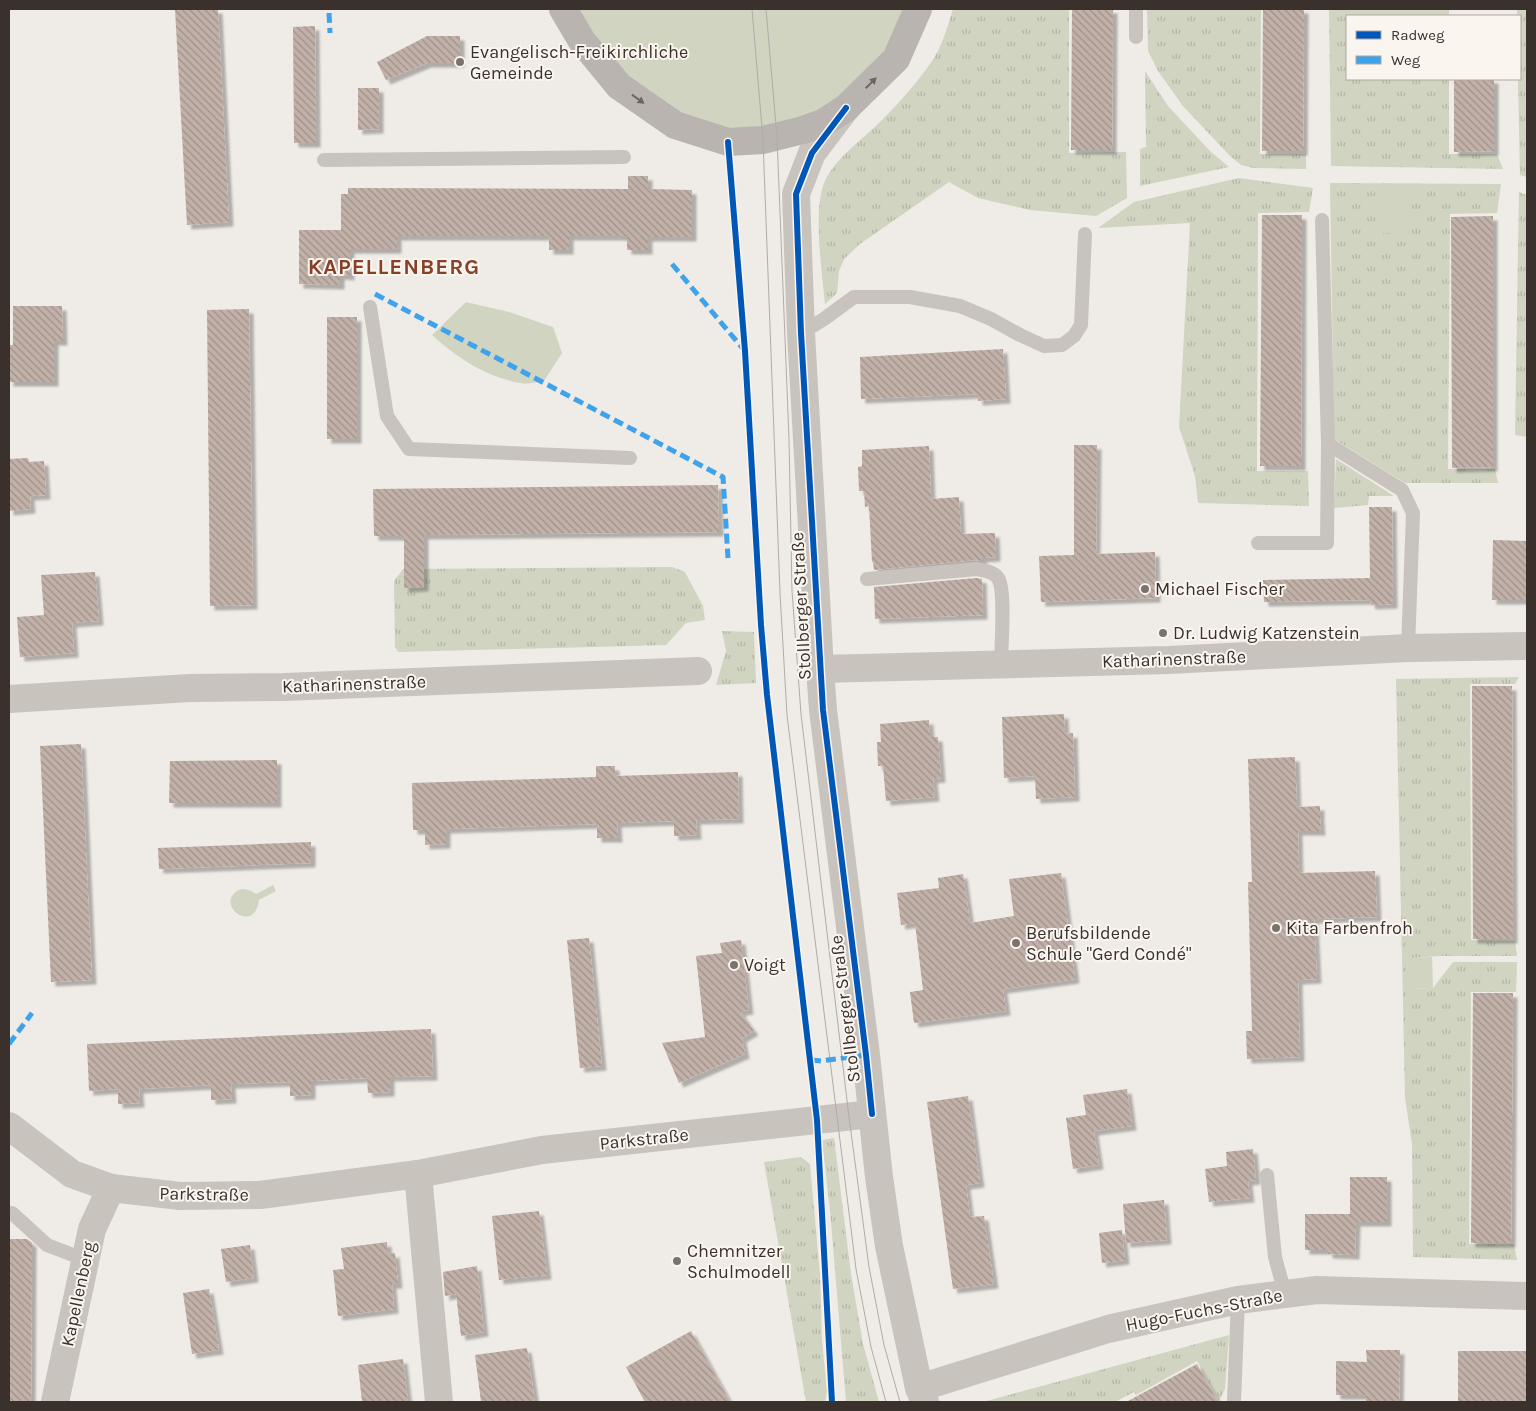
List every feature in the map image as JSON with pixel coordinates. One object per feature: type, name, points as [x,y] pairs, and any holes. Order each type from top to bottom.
[{"type":"main road","points":[[562,9],[582,41],[619,86],[675,125],[728,142],[763,140],[803,130],[823,123],[846,108],[896,59],[918,9]]},
{"type":"street","name":"Stollberger Straße","points":[[846,108],[812,153],[796,194],[801,333],[820,669],[823,710],[889,1246],[922,1395]]},
{"type":"street","name":"Katharinenstraße","points":[[820,669],[1170,660],[1408,648],[1527,646]]},
{"type":"street","name":"Katharinenstraße","points":[[9,699],[190,688],[284,687],[698,671]]},
{"type":"street","name":"Parkstraße","points":[[9,1126],[72,1174],[111,1188],[180,1196],[260,1195],[418,1174],[542,1150],[872,1114]]},
{"type":"street","points":[[418,1174],[439,1402]]},
{"type":"street","name":"Kapellenberg","points":[[55,1402],[92,1229],[111,1188]]},
{"type":"street","name":"Hugo-Fuchs-Straße","points":[[922,1395],[1108,1329],[1238,1300],[1317,1290],[1527,1296]]},
{"type":"lane","points":[[1136,9],[1136,37]]},
{"type":"lane","points":[[324,160],[624,157]]},
{"type":"lane","points":[[1258,543],[1327,543],[1328,444],[1322,220]]},
{"type":"lane","points":[[801,333],[854,297],[910,297],[960,306],[991,319],[1044,346],[1062,346],[1074,336],[1081,325],[1085,234]]},
{"type":"lane","points":[[370,307],[387,416],[409,450],[630,458]]},
{"type":"lane","points":[[1328,444],[1402,490],[1413,513],[1408,648]]},
{"type":"lane","points":[[866,578],[976,569],[992,573],[998,579],[1002,595],[1001,665]]},
{"type":"lane","points":[[1268,1175],[1275,1257],[1285,1294]]},
{"type":"lane","points":[[9,1214],[12,1214],[47,1245],[86,1260]]},
{"type":"lane","points":[[1234,1402],[1238,1300]]},
{"type":"green space","points":[[563,9],[918,9],[846,108],[777,137],[662,116]]},
{"type":"green space","points":[[953,9],[1069,9],[1069,153],[1126,152],[1127,198],[1096,216],[1030,210],[978,198],[949,182],[860,244],[844,259],[839,271],[837,293],[825,304],[820,259],[819,226],[819,210],[824,183],[841,158],[887,115],[922,75],[940,47]]},
{"type":"green space","points":[[1147,9],[1261,9],[1260,154],[1306,154],[1306,169],[1253,168],[1241,165],[1230,156],[1183,106],[1158,71],[1148,51]]},
{"type":"green space","points":[[1329,9],[1449,9],[1449,15],[1346,15],[1346,80],[1449,80],[1449,154],[1497,154],[1503,169],[1331,166]]},
{"type":"green space","points":[[1517,9],[1527,9],[1527,177],[1520,175],[1518,80],[1521,80],[1521,15],[1517,15]]},
{"type":"green space","points":[[1145,71],[1168,106],[1210,151],[1229,167],[1140,186],[1140,149],[1146,147]]},
{"type":"green space","points":[[1239,178],[1313,188],[1309,212],[1258,213],[1257,471],[1308,471],[1309,506],[1198,503],[1195,476],[1179,427],[1190,223],[1098,228],[1134,202]]},
{"type":"green space","points":[[1330,183],[1501,184],[1497,213],[1450,214],[1448,469],[1495,469],[1498,483],[1405,483],[1334,439]]},
{"type":"green space","points":[[1379,186],[1407,187],[1408,232],[1381,233]]},
{"type":"green space","points":[[1519,192],[1527,195],[1527,437],[1515,435]]},
{"type":"green space","points":[[466,302],[509,312],[553,327],[562,353],[544,381],[523,384],[495,376],[462,359],[432,335]]},
{"type":"green space","points":[[1336,459],[1394,496],[1369,496],[1368,505],[1334,508]]},
{"type":"green space","points":[[672,567],[685,572],[703,606],[705,620],[686,623],[666,645],[398,652],[395,647],[394,581],[403,569]]},
{"type":"green space","points":[[722,631],[754,632],[756,683],[716,685],[726,651]]},
{"type":"green space","points":[[1519,677],[1515,684],[1470,684],[1471,940],[1515,941],[1517,956],[1411,958],[1411,989],[1433,988],[1453,962],[1517,962],[1516,992],[1471,992],[1469,1244],[1514,1244],[1517,1260],[1413,1257],[1412,1144],[1405,1098],[1396,679]]},
{"type":"green space","points":[[273,885],[276,891],[259,900],[256,910],[251,915],[244,916],[233,910],[231,897],[237,891],[242,889],[256,894]]},
{"type":"green space","points":[[1432,957],[1433,988],[1411,989],[1410,958]]},
{"type":"green space","points":[[834,1138],[851,1274],[863,1344],[879,1402],[846,1402],[830,1210],[822,1140]]},
{"type":"green space","points":[[801,1157],[810,1164],[820,1275],[822,1340],[827,1391],[825,1402],[806,1402],[764,1162]]},
{"type":"green space","points":[[1229,1335],[1225,1389],[1219,1401],[1197,1361],[1136,1395],[1134,1392],[1115,1402],[983,1402]]},
{"type":"building","points":[[175,9],[218,9],[229,222],[187,225]]},
{"type":"building","points":[[1072,9],[1113,9],[1112,150],[1071,150]]},
{"type":"building","points":[[1263,9],[1304,9],[1303,151],[1262,151]]},
{"type":"building","points":[[315,26],[316,143],[294,143],[293,27]]},
{"type":"building","points":[[427,36],[460,36],[460,63],[427,63],[386,80],[377,62]]},
{"type":"building","points":[[1454,80],[1494,80],[1494,151],[1454,152]]},
{"type":"building","points":[[358,88],[379,88],[379,129],[358,130]]},
{"type":"building","points":[[628,176],[648,176],[648,189],[692,190],[692,237],[648,237],[648,250],[627,250],[627,236],[569,236],[569,250],[549,250],[549,236],[397,236],[397,249],[350,249],[350,276],[340,275],[340,285],[299,284],[299,230],[341,230],[341,194],[348,194],[348,188],[628,189]]},
{"type":"building","points":[[1262,215],[1302,215],[1301,466],[1260,466]]},
{"type":"building","points":[[1493,216],[1493,467],[1452,468],[1451,217]]},
{"type":"building","points":[[13,306],[62,306],[63,341],[54,341],[54,382],[9,382],[9,345],[13,345]]},
{"type":"building","points":[[249,309],[253,605],[210,606],[207,310]]},
{"type":"building","points":[[327,317],[357,317],[357,439],[327,439]]},
{"type":"building","points":[[1003,349],[1006,399],[978,401],[978,394],[861,399],[860,357]]},
{"type":"building","points":[[1074,445],[1097,445],[1096,554],[1155,552],[1156,598],[1041,602],[1039,556],[1074,555]]},
{"type":"building","points":[[929,446],[931,499],[959,497],[961,534],[995,533],[996,557],[982,558],[982,561],[874,570],[869,506],[865,507],[864,491],[859,491],[858,467],[862,466],[862,450]]},
{"type":"building","points":[[28,458],[29,462],[44,461],[46,495],[30,496],[31,509],[9,511],[9,459]]},
{"type":"building","points":[[718,485],[719,532],[424,535],[424,587],[404,588],[404,536],[374,536],[373,489]]},
{"type":"building","points":[[1369,507],[1392,507],[1393,604],[1371,605],[1370,600],[1264,602],[1263,580],[1370,578]]},
{"type":"building","points":[[1493,540],[1527,541],[1527,600],[1492,600]]},
{"type":"building","points":[[95,572],[99,621],[72,623],[74,653],[20,657],[17,617],[44,615],[41,575]]},
{"type":"building","points":[[982,579],[983,615],[875,619],[874,587]]},
{"type":"building","points":[[1472,686],[1512,686],[1513,939],[1473,939]]},
{"type":"building","points":[[1064,714],[1065,734],[1073,733],[1075,797],[1036,799],[1035,776],[1004,778],[1002,717]]},
{"type":"building","points":[[929,720],[930,737],[938,737],[941,778],[933,779],[935,797],[886,801],[883,766],[878,766],[877,742],[881,742],[880,724]]},
{"type":"building","points":[[81,744],[92,980],[51,982],[40,746]]},
{"type":"building","points":[[1295,757],[1297,807],[1320,806],[1321,831],[1298,831],[1299,873],[1375,871],[1377,917],[1314,919],[1317,979],[1298,980],[1300,1057],[1247,1059],[1246,1031],[1252,1031],[1248,882],[1252,882],[1248,759]]},
{"type":"building","points":[[277,760],[277,803],[169,803],[170,761]]},
{"type":"building","points":[[596,766],[615,766],[615,776],[738,772],[739,819],[696,820],[697,835],[674,836],[674,821],[617,823],[618,838],[597,838],[597,824],[446,829],[446,844],[425,845],[425,830],[413,830],[412,783],[596,777]]},
{"type":"building","points":[[311,842],[311,863],[159,869],[158,848]]},
{"type":"building","points":[[1061,873],[1075,979],[1003,989],[1006,1011],[914,1023],[910,992],[923,990],[915,923],[901,925],[897,893],[939,888],[938,878],[963,874],[970,923],[1014,916],[1009,879]]},
{"type":"building","points":[[589,938],[602,1066],[580,1068],[567,940]]},
{"type":"building","points":[[741,940],[749,1010],[742,1011],[741,1013],[754,1031],[742,1038],[745,1054],[679,1083],[662,1043],[705,1037],[696,956],[722,953],[720,943]]},
{"type":"building","points":[[1473,993],[1513,993],[1511,1243],[1471,1243]]},
{"type":"building","points":[[431,1029],[433,1076],[390,1077],[390,1092],[368,1093],[367,1078],[311,1081],[311,1095],[290,1096],[290,1082],[231,1084],[232,1099],[211,1100],[211,1085],[139,1089],[140,1103],[118,1104],[118,1089],[89,1091],[87,1044]]},
{"type":"building","points":[[1127,1089],[1132,1126],[1094,1131],[1099,1165],[1073,1169],[1066,1118],[1086,1115],[1083,1095]]},
{"type":"building","points":[[968,1096],[980,1183],[966,1185],[970,1217],[984,1216],[994,1284],[953,1289],[927,1102]]},
{"type":"building","points":[[1253,1149],[1256,1180],[1248,1181],[1250,1198],[1209,1202],[1205,1169],[1227,1166],[1226,1152]]},
{"type":"building","points":[[1350,1177],[1387,1177],[1387,1222],[1356,1222],[1355,1255],[1328,1254],[1328,1250],[1305,1250],[1305,1214],[1350,1214]]},
{"type":"building","points":[[1164,1200],[1167,1240],[1126,1243],[1123,1204]]},
{"type":"building","points":[[539,1211],[547,1275],[499,1280],[492,1216]]},
{"type":"building","points":[[1122,1230],[1125,1260],[1102,1263],[1099,1233]]},
{"type":"building","points":[[9,1239],[27,1239],[32,1243],[31,1402],[9,1402]]},
{"type":"building","points":[[387,1242],[388,1254],[395,1253],[398,1284],[392,1284],[394,1309],[338,1316],[333,1270],[344,1269],[341,1248]]},
{"type":"building","points":[[250,1245],[254,1278],[226,1282],[221,1249]]},
{"type":"building","points":[[477,1266],[484,1332],[461,1336],[456,1294],[445,1296],[443,1272]]},
{"type":"building","points":[[209,1289],[219,1350],[192,1354],[183,1293]]},
{"type":"building","points":[[691,1331],[730,1402],[645,1402],[626,1367]]},
{"type":"building","points":[[527,1348],[535,1402],[481,1402],[475,1355]]},
{"type":"building","points":[[1366,1350],[1400,1350],[1399,1402],[1366,1402],[1366,1395],[1336,1395],[1336,1361],[1367,1362]]},
{"type":"building","points":[[1458,1351],[1527,1351],[1527,1402],[1458,1402]]},
{"type":"building","points":[[403,1359],[408,1402],[362,1402],[358,1365]]},
{"type":"building","points":[[1197,1364],[1218,1402],[1126,1402]]},
{"type":"tram line","points":[[752,9],[763,140],[780,593],[787,715],[856,1269],[871,1347],[886,1402]]},
{"type":"tram line","points":[[766,9],[777,137],[789,439],[792,591],[801,714],[849,1117],[869,1267],[884,1345],[900,1402]]},
{"type":"marked path","points":[[329,13],[330,33]]},
{"type":"marked path","points":[[672,264],[744,350]]},
{"type":"marked path","points":[[375,294],[723,477],[728,558]]},
{"type":"marked path","points":[[9,1044],[32,1013]]},
{"type":"marked path","points":[[811,1060],[821,1061],[866,1055]]},
{"type":"cycle path","points":[[846,108],[812,153],[796,194],[801,333],[823,710],[872,1114]]},
{"type":"cycle path","points":[[728,142],[745,351],[761,625],[767,695],[817,1120],[832,1402]]},
{"type":"place","name":"Evangelisch-Freikirchliche Gemeinde","points":[[460,62]]},
{"type":"place","name":"Michael Fischer","points":[[1145,589]]},
{"type":"place","name":"Dr. Ludwig Katzenstein","points":[[1163,633]]},
{"type":"place","name":"Kita Farbenfroh","points":[[1276,928]]},
{"type":"place","name":"Berufsbildende Schule \"Gerd Condé\"","points":[[1016,943]]},
{"type":"place","name":"Voigt","points":[[734,965]]},
{"type":"place","name":"Chemnitzer Schulmodell","points":[[677,1261]]},
{"type":"district","name":"KAPELLENBERG","points":[[394,267]]}]
